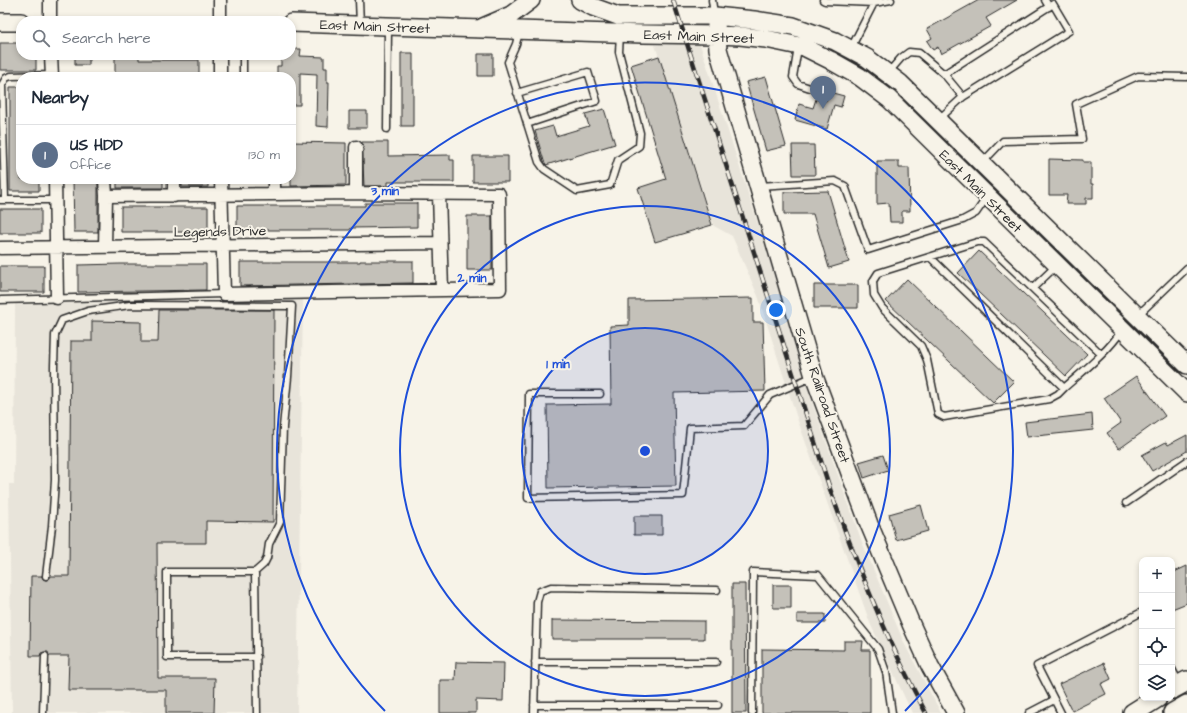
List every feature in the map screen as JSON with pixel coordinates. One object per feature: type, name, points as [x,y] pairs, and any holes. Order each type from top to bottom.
[{"type":"main road","points":[[479,29],[511,15],[531,0]]},
{"type":"main road","name":"East Main Street","points":[[580,0],[593,8],[618,16],[713,8],[754,20],[793,26],[835,41],[867,58],[900,83],[1137,316],[1185,359]]},
{"type":"main road","name":"South Railroad Street","points":[[713,8],[718,49],[814,376],[869,524],[911,624],[930,666],[956,713]]},
{"type":"main road","points":[[0,22],[16,22]]},
{"type":"main road","name":"East Main Street","points":[[296,23],[620,34],[717,35],[766,39],[804,47],[860,77],[889,98],[987,197],[1187,393]]},
{"type":"main road","points":[[964,173],[980,162]]},
{"type":"main road","points":[[1122,330],[1137,316]]},
{"type":"main road","points":[[1133,713],[1152,701]]},
{"type":"main road","points":[[1173,713],[1187,705]]},
{"type":"street","points":[[50,0],[50,16]]},
{"type":"street","points":[[220,0],[220,16]]},
{"type":"street","points":[[51,60],[52,72]]},
{"type":"street","points":[[220,60],[220,72]]},
{"type":"street","points":[[356,147],[356,193]]},
{"type":"street","points":[[54,184],[57,298]]},
{"type":"street","points":[[105,184],[105,247]]},
{"type":"street","points":[[174,184],[174,196]]},
{"type":"street","points":[[106,196],[174,196],[222,195],[274,194],[356,193],[499,194],[500,289],[224,294],[222,246],[222,195],[221,184]]},
{"type":"street","points":[[274,184],[274,194]]},
{"type":"street","points":[[439,194],[439,243],[442,290]]},
{"type":"street","name":"Legends Drive","points":[[0,248],[439,243]]},
{"type":"lane","points":[[359,0],[360,25]]},
{"type":"lane","points":[[823,0],[891,0]]},
{"type":"lane","points":[[1045,0],[1049,7]]},
{"type":"lane","points":[[851,49],[875,1]]},
{"type":"lane","points":[[937,120],[963,97],[1069,31],[1053,4],[944,74]]},
{"type":"lane","points":[[387,129],[388,26]]},
{"type":"lane","points":[[519,30],[516,44],[508,62],[539,162],[544,168],[577,191],[610,185],[618,160],[639,146],[640,133],[620,52],[620,34]]},
{"type":"lane","points":[[799,46],[793,77],[798,84],[822,92]]},
{"type":"lane","points":[[888,74],[901,58],[910,52],[919,53],[944,74],[963,97]]},
{"type":"lane","points":[[243,60],[243,72]]},
{"type":"lane","points":[[517,93],[588,72],[597,101],[527,124]]},
{"type":"lane","points":[[16,76],[6,78],[2,85],[2,200],[55,200]]},
{"type":"lane","points":[[980,162],[1003,142],[1082,139],[1076,104],[1138,76],[1187,77]]},
{"type":"lane","points":[[757,186],[835,181],[845,186],[868,250],[963,220],[976,213],[987,197]]},
{"type":"lane","points":[[1101,354],[984,242],[977,242],[878,274],[873,282],[874,295],[882,308],[920,346],[927,360],[938,414],[944,417],[1049,399],[1058,394],[1064,388],[1101,354],[1116,340],[1122,330]]},
{"type":"lane","points":[[930,257],[1064,388]]},
{"type":"lane","points":[[1033,288],[1057,265]]},
{"type":"lane","points":[[1137,316],[1187,268]]},
{"type":"lane","points":[[0,300],[224,294]]},
{"type":"lane","points":[[46,576],[56,480],[54,366],[55,335],[62,320],[88,311],[130,305],[292,306],[283,426],[280,522],[269,544],[267,558],[264,564],[256,572],[167,572],[167,657],[257,657]]},
{"type":"lane","points":[[600,394],[529,394],[528,498],[683,495],[690,428],[744,426],[770,395],[814,376]]},
{"type":"lane","points":[[1126,503],[1187,461]]},
{"type":"lane","points":[[256,572],[257,713]]},
{"type":"lane","points":[[752,713],[753,572],[818,575],[878,649],[886,672],[892,713]]},
{"type":"lane","points":[[534,713],[537,602],[540,591],[551,587],[717,590]]},
{"type":"lane","points":[[1061,713],[1037,666],[1139,614]]},
{"type":"lane","points":[[43,713],[45,656]]},
{"type":"lane","points":[[536,662],[716,662]]},
{"type":"lane","points":[[1029,713],[1054,700]]},
{"type":"lane","points":[[534,705],[718,705]]},
{"type":"shaded area","points":[[700,44],[777,283],[813,405],[862,542],[905,645],[941,713],[912,713],[870,623],[797,418],[758,296],[732,236],[714,226],[655,45]]},
{"type":"shaded area","points":[[303,299],[297,713],[12,713],[9,484],[14,484],[15,304]]},
{"type":"building","points":[[979,0],[1017,0],[986,18],[991,26],[941,54],[938,47],[933,50],[927,41],[932,38],[927,29]]},
{"type":"building","points":[[0,43],[16,43],[16,60],[36,60],[36,70],[0,70]]},
{"type":"building","points":[[296,49],[301,49],[300,56],[324,57],[324,68],[327,68],[327,82],[329,82],[328,127],[316,126],[317,74],[300,73],[300,105],[296,105],[296,72],[277,72],[277,66],[281,66],[281,60],[296,60]]},
{"type":"building","points":[[401,53],[413,53],[413,126],[401,126]]},
{"type":"building","points":[[478,54],[493,54],[493,76],[478,76]]},
{"type":"building","points":[[659,56],[712,225],[655,242],[638,188],[666,179],[631,65]]},
{"type":"building","points":[[75,60],[89,60],[89,65],[75,65]]},
{"type":"building","points":[[115,60],[199,60],[199,72],[115,72]]},
{"type":"building","points":[[766,77],[786,146],[766,151],[746,82]]},
{"type":"building","points":[[10,87],[16,87],[16,184],[39,184],[39,191],[10,191]]},
{"type":"building","points":[[829,92],[844,96],[841,107],[834,105],[827,129],[795,120],[799,104],[813,108],[816,99],[826,101]]},
{"type":"building","points":[[604,109],[615,144],[546,165],[535,131],[553,126],[556,136],[589,126],[585,114]]},
{"type":"building","points":[[349,111],[367,111],[367,128],[349,128]]},
{"type":"building","points":[[296,142],[346,143],[346,185],[291,186],[291,184],[296,184]]},
{"type":"building","points":[[362,142],[388,142],[388,156],[450,155],[450,160],[454,160],[454,182],[388,182],[388,186],[364,186]]},
{"type":"building","points":[[792,145],[814,145],[815,175],[793,175]]},
{"type":"building","points":[[473,156],[508,156],[508,182],[473,182]]},
{"type":"building","points":[[1049,159],[1083,160],[1083,162],[1091,162],[1091,184],[1093,184],[1093,198],[1086,198],[1086,204],[1066,204],[1067,195],[1049,195]]},
{"type":"building","points":[[877,161],[899,161],[899,168],[909,168],[910,211],[902,211],[902,222],[890,222],[889,203],[877,204]]},
{"type":"building","points":[[73,184],[98,184],[98,232],[74,232]]},
{"type":"building","points":[[117,184],[163,184],[163,188],[117,188]]},
{"type":"building","points":[[182,184],[208,184],[208,187],[182,187]]},
{"type":"building","points":[[828,191],[849,262],[829,268],[813,214],[784,214],[784,192]]},
{"type":"building","points":[[365,203],[417,203],[417,227],[351,228],[350,230],[237,230],[237,206],[365,206]]},
{"type":"building","points":[[121,207],[208,207],[208,232],[121,232]]},
{"type":"building","points":[[0,209],[41,209],[41,233],[0,233]]},
{"type":"building","points":[[467,216],[492,216],[492,270],[467,270]]},
{"type":"building","points":[[979,251],[1087,354],[1066,376],[958,273]]},
{"type":"building","points":[[413,261],[413,283],[240,286],[240,262]]},
{"type":"building","points":[[206,264],[206,290],[78,292],[78,265]]},
{"type":"building","points":[[0,266],[44,266],[44,292],[0,292]]},
{"type":"building","points":[[907,279],[1014,382],[993,403],[886,301]]},
{"type":"building","points":[[814,285],[858,285],[858,308],[814,308]]},
{"type":"building","points":[[753,298],[753,322],[763,322],[765,391],[674,393],[676,486],[548,488],[547,405],[611,404],[610,326],[629,325],[629,300]]},
{"type":"building","points":[[159,310],[274,310],[273,522],[206,521],[206,543],[157,543],[158,678],[215,678],[214,713],[166,713],[166,690],[68,690],[69,656],[49,656],[48,652],[45,652],[41,653],[40,656],[30,656],[31,576],[42,576],[43,579],[46,580],[51,576],[69,576],[71,341],[92,341],[92,321],[141,322],[141,342],[158,342]]},
{"type":"building","points":[[1136,376],[1165,416],[1119,449],[1107,433],[1121,423],[1104,398]]},
{"type":"building","points":[[1092,414],[1093,430],[1027,437],[1025,422]]},
{"type":"building","points":[[1187,435],[1187,451],[1152,471],[1142,455],[1166,442],[1168,445]]},
{"type":"building","points":[[883,455],[888,470],[864,478],[859,462]]},
{"type":"building","points":[[921,505],[928,531],[896,540],[889,514]]},
{"type":"building","points":[[634,516],[662,516],[662,535],[634,535]]},
{"type":"building","points":[[1187,566],[1187,603],[1175,608],[1175,593],[1175,572]]},
{"type":"building","points":[[732,584],[745,584],[746,713],[732,713]]},
{"type":"building","points":[[773,585],[791,585],[791,608],[773,608]]},
{"type":"building","points":[[797,614],[825,614],[825,623],[797,623]]},
{"type":"building","points":[[552,620],[704,621],[704,639],[552,639]]},
{"type":"building","points":[[844,641],[863,641],[862,650],[870,650],[870,713],[762,713],[762,649],[844,650]]},
{"type":"building","points":[[456,662],[504,663],[503,701],[476,700],[476,713],[440,713],[440,680],[455,680]]},
{"type":"building","points":[[1104,663],[1111,679],[1101,684],[1106,694],[1072,711],[1059,684]]},
{"type":"railway","points":[[673,0],[830,489],[874,603],[898,658],[926,713]]},
{"type":"place","name":"US HDD","points":[[823,109]]}]
